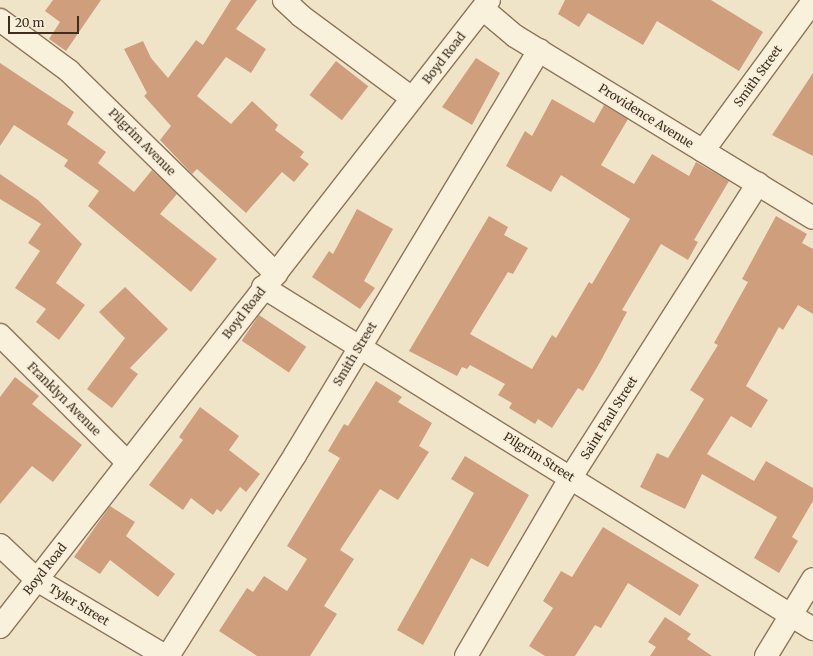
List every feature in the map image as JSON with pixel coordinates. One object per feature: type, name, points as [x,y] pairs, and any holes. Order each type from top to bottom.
[{"type":"street","points":[[284,0],[300,16],[412,98]]},
{"type":"street","name":"Smith Street","points":[[703,151],[813,1]]},
{"type":"street","name":"Boyd Road","points":[[0,627],[269,280],[486,4]]},
{"type":"street","name":"Providence Avenue","points":[[486,4],[539,50],[813,218]]},
{"type":"street","name":"Pilgrim Avenue","points":[[0,20],[69,71],[269,280]]},
{"type":"street","name":"Smith Street","points":[[166,656],[361,346],[539,50]]},
{"type":"street","name":"Saint Paul Street","points":[[466,656],[571,477],[758,184]]},
{"type":"street","name":"Pilgrim Street","points":[[269,280],[361,346],[813,629]]},
{"type":"street","name":"Franklyn Avenue","points":[[0,335],[128,463]]},
{"type":"street","name":"Tyler Street","points":[[0,545],[37,580],[166,656]]},
{"type":"street","points":[[766,656],[792,616],[813,579]]},
{"type":"building","points":[[53,0],[101,0],[66,51],[49,39],[60,22],[45,11]]},
{"type":"building","points":[[231,0],[257,0],[236,29],[266,49],[251,73],[226,57],[197,96],[231,124],[252,101],[278,125],[275,130],[304,152],[300,157],[309,164],[294,182],[282,172],[246,213],[197,169],[192,174],[160,140],[171,126],[144,96],[147,93],[124,49],[143,41],[151,58],[168,78],[196,40],[203,45]]},
{"type":"building","points":[[565,0],[711,0],[763,32],[739,71],[657,21],[643,45],[588,13],[579,27],[558,14]]},
{"type":"building","points":[[476,58],[500,73],[472,125],[442,107]]},
{"type":"building","points":[[336,61],[368,86],[342,120],[310,95]]},
{"type":"building","points":[[0,63],[74,112],[67,124],[106,152],[98,163],[134,192],[152,170],[177,194],[160,214],[217,259],[191,292],[88,206],[99,191],[64,166],[68,160],[14,125],[0,146]]},
{"type":"building","points":[[813,73],[813,156],[772,135]]},
{"type":"building","points":[[552,99],[594,123],[604,105],[628,119],[601,165],[634,184],[652,154],[689,176],[696,162],[729,181],[694,240],[698,242],[688,260],[661,244],[622,310],[627,312],[599,364],[583,391],[578,388],[552,428],[538,419],[535,424],[509,408],[512,403],[498,395],[505,384],[470,365],[467,369],[462,367],[457,376],[409,351],[489,216],[508,227],[504,235],[528,248],[513,274],[508,272],[470,334],[532,369],[552,335],[556,338],[589,282],[592,284],[630,219],[561,175],[551,192],[506,166],[525,131],[532,136]]},
{"type":"building","points":[[0,174],[38,200],[82,244],[56,283],[85,305],[59,340],[36,322],[46,309],[15,288],[40,251],[28,243],[41,224],[0,199]]},
{"type":"building","points":[[357,209],[393,229],[364,281],[375,288],[360,309],[312,277],[329,251],[333,254]]},
{"type":"building","points":[[776,216],[807,234],[802,243],[813,249],[813,314],[798,305],[783,330],[779,327],[746,386],[768,400],[751,428],[731,416],[707,454],[754,481],[766,461],[813,488],[813,501],[792,537],[798,541],[779,573],[754,558],[777,517],[702,474],[685,509],[640,487],[657,453],[668,458],[704,399],[690,390],[718,345],[714,343],[748,282],[742,279]]},
{"type":"building","points":[[125,287],[168,329],[130,368],[138,374],[112,408],[87,389],[125,338],[99,312]]},
{"type":"building","points":[[259,315],[306,347],[289,373],[242,341]]},
{"type":"building","points":[[15,377],[39,396],[32,404],[82,445],[53,482],[32,466],[0,504],[0,397]]},
{"type":"building","points":[[376,381],[402,397],[398,402],[432,423],[419,446],[429,452],[398,500],[380,489],[340,550],[354,559],[324,606],[337,614],[310,656],[257,656],[219,631],[247,588],[253,592],[264,576],[287,591],[307,559],[287,546],[340,458],[328,451],[344,424],[348,426]]},
{"type":"building","points":[[200,407],[239,436],[229,450],[260,474],[246,492],[240,487],[221,512],[217,509],[213,515],[191,498],[183,510],[149,485],[183,440],[179,437]]},
{"type":"building","points":[[465,456],[529,495],[488,567],[471,558],[423,645],[397,630],[474,493],[451,479]]},
{"type":"building","points":[[110,506],[135,522],[126,536],[175,574],[158,597],[110,560],[100,574],[74,557]]},
{"type":"building","points":[[603,527],[699,585],[680,616],[628,583],[601,628],[595,625],[575,656],[545,656],[529,646],[553,608],[543,601],[561,571],[572,577]]},
{"type":"building","points":[[665,617],[691,634],[687,639],[712,656],[650,656],[656,647],[648,642]]}]
